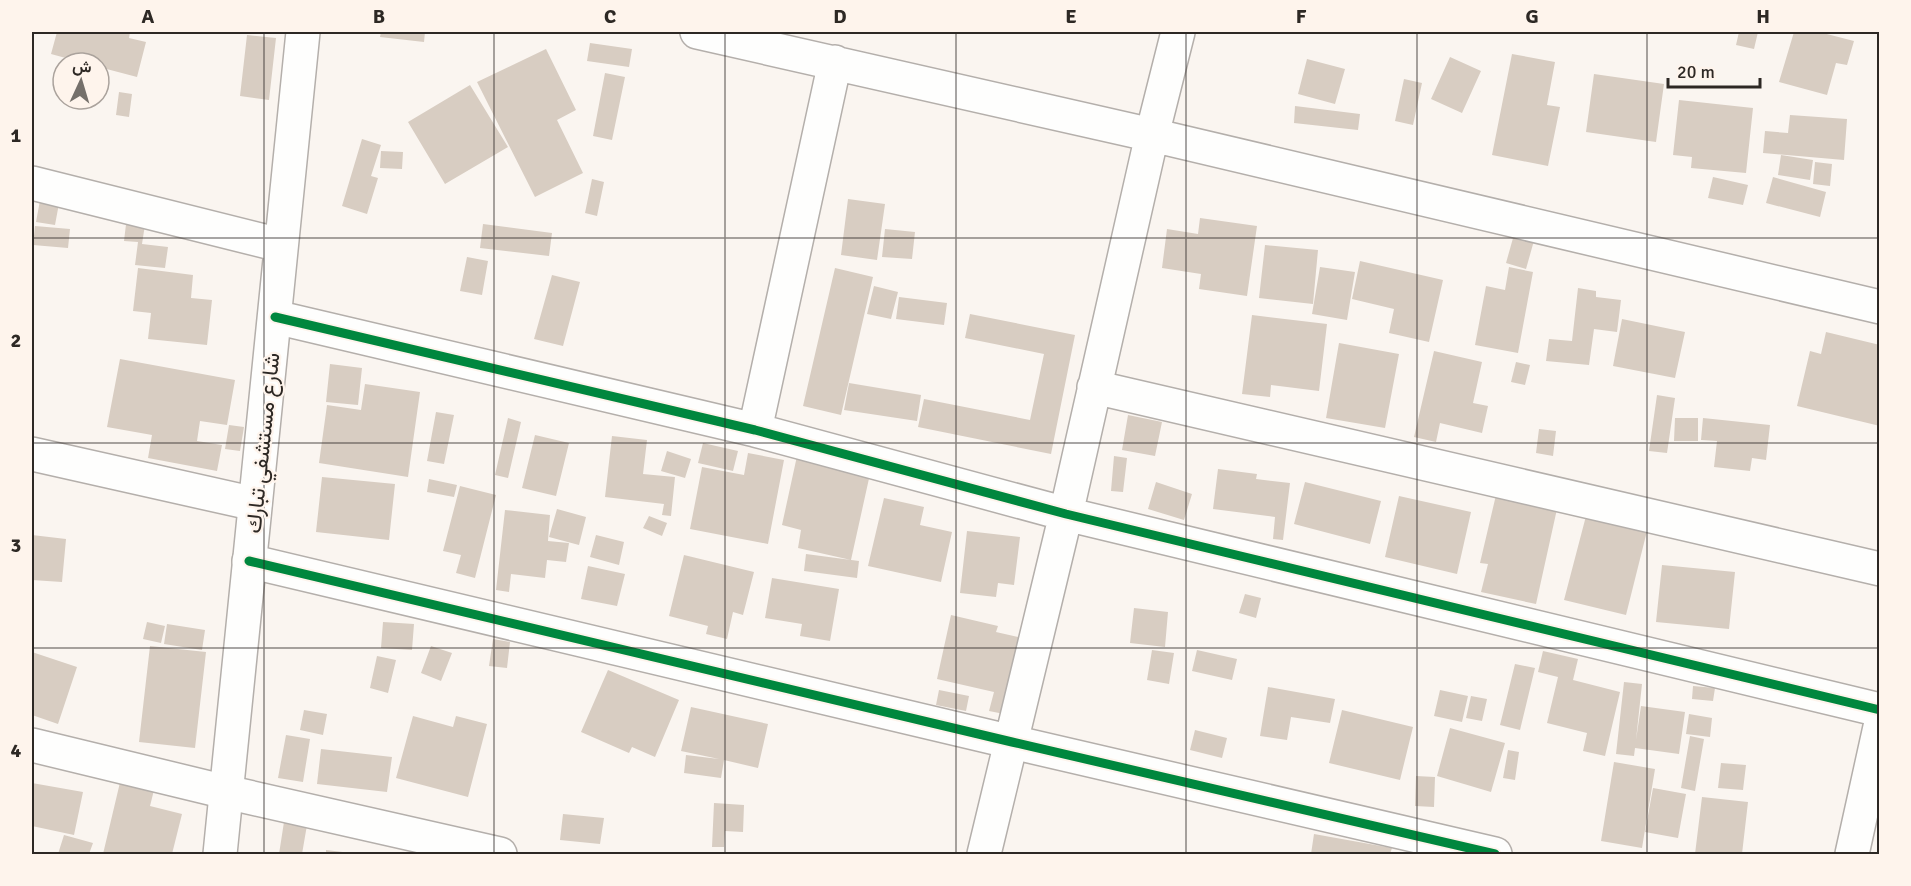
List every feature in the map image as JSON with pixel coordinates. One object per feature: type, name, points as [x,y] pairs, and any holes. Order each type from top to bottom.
[{"type":"street","name":"شارع مستشفي تبارك","points":[[220,855],[303,32]]},
{"type":"street","points":[[697,32],[1152,135],[1880,307]]},
{"type":"street","points":[[984,855],[1178,32]]},
{"type":"street","points":[[755,430],[835,62]]},
{"type":"street","points":[[32,183],[280,244]]},
{"type":"street","points":[[275,317],[755,430],[1066,513],[1880,710]]},
{"type":"street","points":[[1094,387],[1880,569]]},
{"type":"street","points":[[32,454],[255,504]]},
{"type":"street","points":[[249,561],[1495,855]]},
{"type":"street","points":[[1852,855],[1880,727]]},
{"type":"street","points":[[32,745],[500,855]]},
{"type":"building","points":[[57,32],[130,32],[129,38],[146,42],[137,77],[111,70],[111,51],[52,51]]},
{"type":"building","points":[[381,32],[425,32],[424,42],[380,37]]},
{"type":"building","points":[[1739,32],[1758,32],[1754,49],[1736,45]]},
{"type":"building","points":[[1794,32],[1819,32],[1854,41],[1847,65],[1836,63],[1827,95],[1779,82]]},
{"type":"building","points":[[247,35],[276,38],[269,100],[240,96]]},
{"type":"building","points":[[590,43],[632,49],[629,67],[587,61]]},
{"type":"building","points":[[546,49],[576,110],[557,120],[583,173],[535,197],[477,82]]},
{"type":"building","points":[[1512,54],[1555,62],[1547,105],[1560,107],[1548,166],[1492,155]]},
{"type":"building","points":[[1450,57],[1481,71],[1462,113],[1431,99]]},
{"type":"building","points":[[1307,59],[1345,69],[1335,104],[1298,94]]},
{"type":"building","points":[[605,73],[625,77],[612,140],[593,136]]},
{"type":"building","points":[[1594,74],[1664,84],[1656,142],[1586,132]]},
{"type":"building","points":[[1404,79],[1422,83],[1413,125],[1395,121]]},
{"type":"building","points":[[470,85],[508,147],[445,184],[408,122]]},
{"type":"building","points":[[119,92],[132,94],[129,117],[116,115]]},
{"type":"building","points":[[1679,100],[1753,108],[1746,173],[1691,168],[1692,157],[1673,155]]},
{"type":"building","points":[[1295,106],[1360,114],[1358,130],[1294,123]]},
{"type":"building","points":[[1790,115],[1847,119],[1844,160],[1763,153],[1765,131],[1788,133]]},
{"type":"building","points":[[362,139],[381,145],[371,176],[378,178],[367,214],[342,206]]},
{"type":"building","points":[[381,151],[403,152],[402,169],[380,168]]},
{"type":"building","points":[[1781,155],[1813,160],[1810,180],[1778,175]]},
{"type":"building","points":[[1815,162],[1832,164],[1830,186],[1813,184]]},
{"type":"building","points":[[1713,177],[1748,185],[1743,205],[1708,198]]},
{"type":"building","points":[[1773,177],[1826,192],[1820,217],[1766,203]]},
{"type":"building","points":[[592,179],[604,182],[597,216],[585,213]]},
{"type":"building","points":[[41,195],[60,198],[55,225],[36,222]]},
{"type":"building","points":[[848,199],[885,204],[877,260],[841,255]]},
{"type":"building","points":[[127,216],[146,218],[142,244],[168,247],[165,268],[135,265],[138,242],[124,241]]},
{"type":"building","points":[[1200,218],[1257,226],[1247,296],[1199,289],[1201,274],[1162,268],[1167,229],[1198,234]]},
{"type":"building","points":[[483,224],[552,233],[549,256],[480,248]]},
{"type":"building","points":[[35,226],[70,229],[68,248],[33,245]]},
{"type":"building","points":[[885,229],[915,232],[912,259],[882,257]]},
{"type":"building","points":[[1515,231],[1535,237],[1526,269],[1506,263]]},
{"type":"building","points":[[1265,245],[1318,250],[1313,304],[1259,298]]},
{"type":"building","points":[[467,257],[488,261],[482,295],[460,291]]},
{"type":"building","points":[[1360,261],[1443,280],[1429,342],[1389,333],[1394,309],[1352,299]]},
{"type":"building","points":[[1320,267],[1355,272],[1347,320],[1312,314]]},
{"type":"building","points":[[1509,267],[1533,272],[1518,353],[1475,345],[1486,286],[1505,290]]},
{"type":"building","points":[[138,268],[193,275],[191,298],[212,300],[207,345],[148,339],[151,313],[133,311]]},
{"type":"building","points":[[835,268],[873,277],[841,415],[803,406]]},
{"type":"building","points":[[552,275],[580,282],[563,346],[534,339]]},
{"type":"building","points":[[874,286],[898,292],[891,319],[867,314]]},
{"type":"building","points":[[1578,288],[1596,291],[1596,297],[1621,300],[1617,332],[1594,329],[1589,365],[1546,361],[1549,339],[1572,341]]},
{"type":"building","points":[[899,297],[947,303],[944,325],[896,319]]},
{"type":"building","points":[[970,314],[1075,335],[1051,454],[918,427],[924,399],[1030,420],[1044,354],[965,338]]},
{"type":"building","points":[[1252,315],[1327,324],[1319,391],[1271,385],[1270,397],[1242,394]]},
{"type":"building","points":[[1622,319],[1685,332],[1675,378],[1613,366]]},
{"type":"building","points":[[1826,332],[1880,345],[1880,426],[1797,406],[1810,351],[1821,354]]},
{"type":"building","points":[[1339,343],[1399,354],[1385,428],[1326,418]]},
{"type":"building","points":[[1434,351],[1482,362],[1473,403],[1488,406],[1482,433],[1440,423],[1436,442],[1414,437]]},
{"type":"building","points":[[120,359],[235,380],[227,425],[200,421],[197,441],[222,445],[217,471],[148,458],[152,435],[107,427]]},
{"type":"building","points":[[1516,362],[1530,365],[1525,385],[1511,382]]},
{"type":"building","points":[[330,364],[362,368],[358,405],[326,402]]},
{"type":"building","points":[[849,383],[921,395],[917,421],[844,410]]},
{"type":"building","points":[[365,384],[420,392],[408,477],[319,463],[327,405],[361,410]]},
{"type":"building","points":[[1657,395],[1675,398],[1667,453],[1649,451]]},
{"type":"building","points":[[436,412],[454,415],[444,464],[427,461]]},
{"type":"building","points":[[1128,415],[1162,422],[1155,456],[1122,450]]},
{"type":"building","points":[[508,418],[521,422],[508,478],[495,475]]},
{"type":"building","points":[[1675,418],[1698,418],[1698,441],[1674,441]]},
{"type":"building","points":[[1703,418],[1770,425],[1766,460],[1752,458],[1750,471],[1714,467],[1717,441],[1701,440]]},
{"type":"building","points":[[229,425],[244,427],[240,451],[225,449]]},
{"type":"building","points":[[1539,429],[1556,431],[1553,456],[1536,453]]},
{"type":"building","points":[[535,435],[569,443],[556,496],[522,488]]},
{"type":"building","points":[[612,436],[647,440],[643,474],[675,477],[671,516],[662,515],[664,504],[605,497]]},
{"type":"building","points":[[703,443],[738,451],[733,471],[698,463]]},
{"type":"building","points":[[667,451],[691,459],[685,478],[661,471]]},
{"type":"building","points":[[748,453],[784,460],[768,544],[690,529],[702,467],[744,475]]},
{"type":"building","points":[[797,456],[870,474],[851,560],[798,548],[801,530],[782,525]]},
{"type":"building","points":[[1114,456],[1127,458],[1123,492],[1111,491]]},
{"type":"building","points":[[1218,469],[1257,474],[1256,479],[1290,483],[1283,540],[1273,539],[1275,517],[1213,509]]},
{"type":"building","points":[[322,477],[395,484],[389,540],[316,532]]},
{"type":"building","points":[[429,479],[457,485],[454,497],[427,492]]},
{"type":"building","points":[[1156,482],[1192,494],[1184,520],[1148,509]]},
{"type":"building","points":[[1305,482],[1381,501],[1370,544],[1294,524]]},
{"type":"building","points":[[460,486],[496,495],[475,578],[456,573],[461,555],[443,551]]},
{"type":"building","points":[[1496,495],[1557,509],[1536,604],[1481,592],[1488,564],[1480,563]]},
{"type":"building","points":[[1399,496],[1471,512],[1457,574],[1385,557]]},
{"type":"building","points":[[884,498],[924,507],[920,525],[952,532],[941,582],[868,566]]},
{"type":"building","points":[[557,509],[586,517],[579,545],[549,537]]},
{"type":"building","points":[[505,510],[550,515],[548,541],[569,543],[566,562],[547,560],[545,578],[511,574],[509,592],[496,590]]},
{"type":"building","points":[[649,516],[667,523],[662,536],[643,528]]},
{"type":"building","points":[[1586,516],[1647,531],[1626,615],[1564,600]]},
{"type":"building","points":[[967,531],[1020,537],[1014,585],[998,583],[996,597],[960,593]]},
{"type":"building","points":[[32,535],[66,539],[62,582],[32,580]]},
{"type":"building","points":[[596,535],[624,542],[619,565],[590,557]]},
{"type":"building","points":[[806,554],[859,561],[857,578],[804,571]]},
{"type":"building","points":[[684,555],[754,572],[743,615],[733,612],[727,639],[706,634],[708,626],[669,616]]},
{"type":"building","points":[[1662,565],[1735,572],[1729,629],[1656,622]]},
{"type":"building","points":[[588,566],[625,574],[617,606],[581,599]]},
{"type":"building","points":[[772,578],[839,589],[830,641],[800,636],[802,624],[765,618]]},
{"type":"building","points":[[1245,594],[1261,598],[1256,618],[1239,613]]},
{"type":"building","points":[[1134,608],[1168,612],[1165,647],[1130,643]]},
{"type":"building","points":[[951,615],[998,626],[996,632],[1036,641],[1019,717],[989,711],[994,692],[937,679]]},
{"type":"building","points":[[147,622],[165,626],[161,643],[143,639]]},
{"type":"building","points":[[383,622],[414,624],[412,650],[381,648]]},
{"type":"building","points":[[167,624],[205,630],[202,650],[164,644]]},
{"type":"building","points":[[493,639],[510,642],[507,668],[489,666]]},
{"type":"building","points":[[150,646],[206,652],[195,748],[139,742]]},
{"type":"building","points":[[431,646],[452,653],[441,681],[421,673]]},
{"type":"building","points":[[1152,650],[1174,653],[1169,684],[1147,680]]},
{"type":"building","points":[[1197,650],[1237,659],[1232,680],[1192,671]]},
{"type":"building","points":[[1543,651],[1578,659],[1573,680],[1620,692],[1605,756],[1583,751],[1587,733],[1547,723],[1558,677],[1538,672]]},
{"type":"building","points":[[32,652],[77,667],[58,724],[32,715]]},
{"type":"building","points":[[377,656],[396,660],[388,693],[370,688]]},
{"type":"building","points":[[1515,664],[1535,668],[1520,730],[1500,725]]},
{"type":"building","points":[[608,670],[679,700],[655,757],[632,747],[629,753],[581,732]]},
{"type":"building","points":[[1624,682],[1642,684],[1636,740],[1641,706],[1685,712],[1679,754],[1635,748],[1634,756],[1616,754]]},
{"type":"building","points":[[1693,686],[1715,688],[1713,701],[1692,699]]},
{"type":"building","points":[[1268,687],[1335,699],[1330,723],[1291,717],[1287,740],[1260,736]]},
{"type":"building","points":[[939,690],[969,696],[966,711],[936,705]]},
{"type":"building","points":[[1440,690],[1468,696],[1462,722],[1434,716]]},
{"type":"building","points":[[1471,696],[1487,699],[1482,721],[1466,718]]},
{"type":"building","points":[[691,707],[768,724],[758,768],[724,760],[721,778],[684,773],[686,755],[719,759],[681,751]]},
{"type":"building","points":[[304,710],[327,714],[323,735],[300,730]]},
{"type":"building","points":[[1342,710],[1413,727],[1400,780],[1329,763]]},
{"type":"building","points":[[1689,714],[1712,718],[1710,737],[1686,734]]},
{"type":"building","points":[[413,716],[453,727],[456,716],[487,724],[468,797],[396,778]]},
{"type":"building","points":[[1450,728],[1505,743],[1491,792],[1437,776]]},
{"type":"building","points":[[1195,730],[1227,738],[1222,758],[1190,750]]},
{"type":"building","points":[[286,735],[310,739],[303,782],[278,778]]},
{"type":"building","points":[[1690,736],[1704,739],[1695,791],[1681,788]]},
{"type":"building","points":[[321,749],[392,757],[387,792],[317,784]]},
{"type":"building","points":[[1508,750],[1519,752],[1515,780],[1503,778]]},
{"type":"building","points":[[1614,762],[1655,769],[1642,848],[1601,841]]},
{"type":"building","points":[[1721,763],[1746,765],[1743,790],[1718,788]]},
{"type":"building","points":[[122,774],[156,782],[150,806],[182,814],[172,854],[103,854]]},
{"type":"building","points":[[1416,776],[1435,777],[1434,807],[1415,806]]},
{"type":"building","points":[[32,783],[83,792],[74,835],[32,826]]},
{"type":"building","points":[[1653,788],[1686,794],[1678,838],[1645,832]]},
{"type":"building","points":[[1702,797],[1748,802],[1742,854],[1695,854]]},
{"type":"building","points":[[714,803],[744,805],[743,832],[725,831],[724,847],[712,847]]},
{"type":"building","points":[[563,814],[604,818],[600,844],[560,840]]},
{"type":"building","points":[[284,822],[307,825],[302,854],[279,854]]},
{"type":"building","points":[[1314,834],[1392,848],[1390,854],[1311,854]]},
{"type":"building","points":[[64,835],[93,843],[89,854],[58,854]]},
{"type":"building","points":[[326,850],[351,853],[351,854],[326,854]]},
{"type":"cycle path","points":[[275,317],[755,430],[1066,514],[1880,710]]},
{"type":"cycle path","points":[[249,561],[1495,854]]}]
